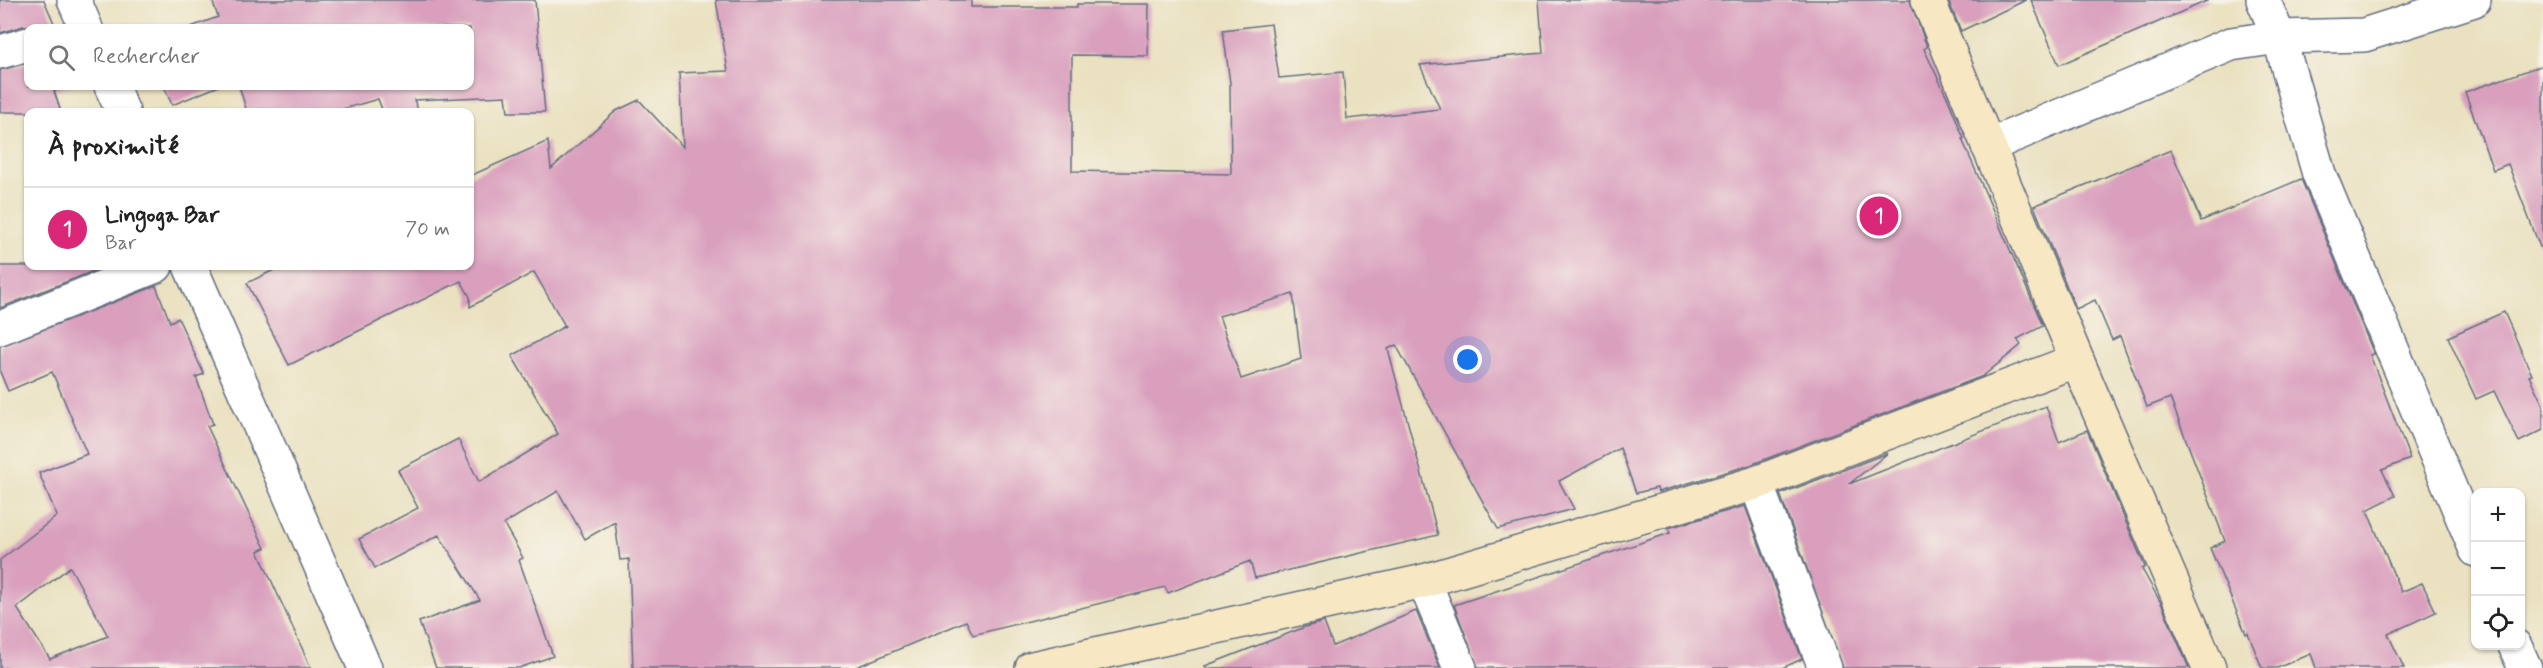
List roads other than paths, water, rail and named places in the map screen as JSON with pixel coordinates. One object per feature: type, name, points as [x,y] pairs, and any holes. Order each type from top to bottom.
[{"type":"street","points":[[1928,0],[2077,360],[2209,668]]},
{"type":"street","points":[[2263,0],[2279,37],[2319,174],[2472,542]]},
{"type":"street","points":[[1988,146],[2231,44],[2279,37],[2364,35],[2474,0]]},
{"type":"street","points":[[0,52],[24,45]]},
{"type":"street","points":[[113,90],[121,108]]},
{"type":"street","points":[[0,328],[146,270]]},
{"type":"street","points":[[192,270],[365,668]]},
{"type":"street","points":[[1032,668],[1424,581],[1756,483],[2077,360]]},
{"type":"street","points":[[1756,483],[1825,668]]},
{"type":"street","points":[[1424,581],[1460,668]]},
{"type":"street","points":[[2517,650],[2525,668]]},
{"type":"place","name":"Lingoga Bar","points":[[1879,216]]}]
